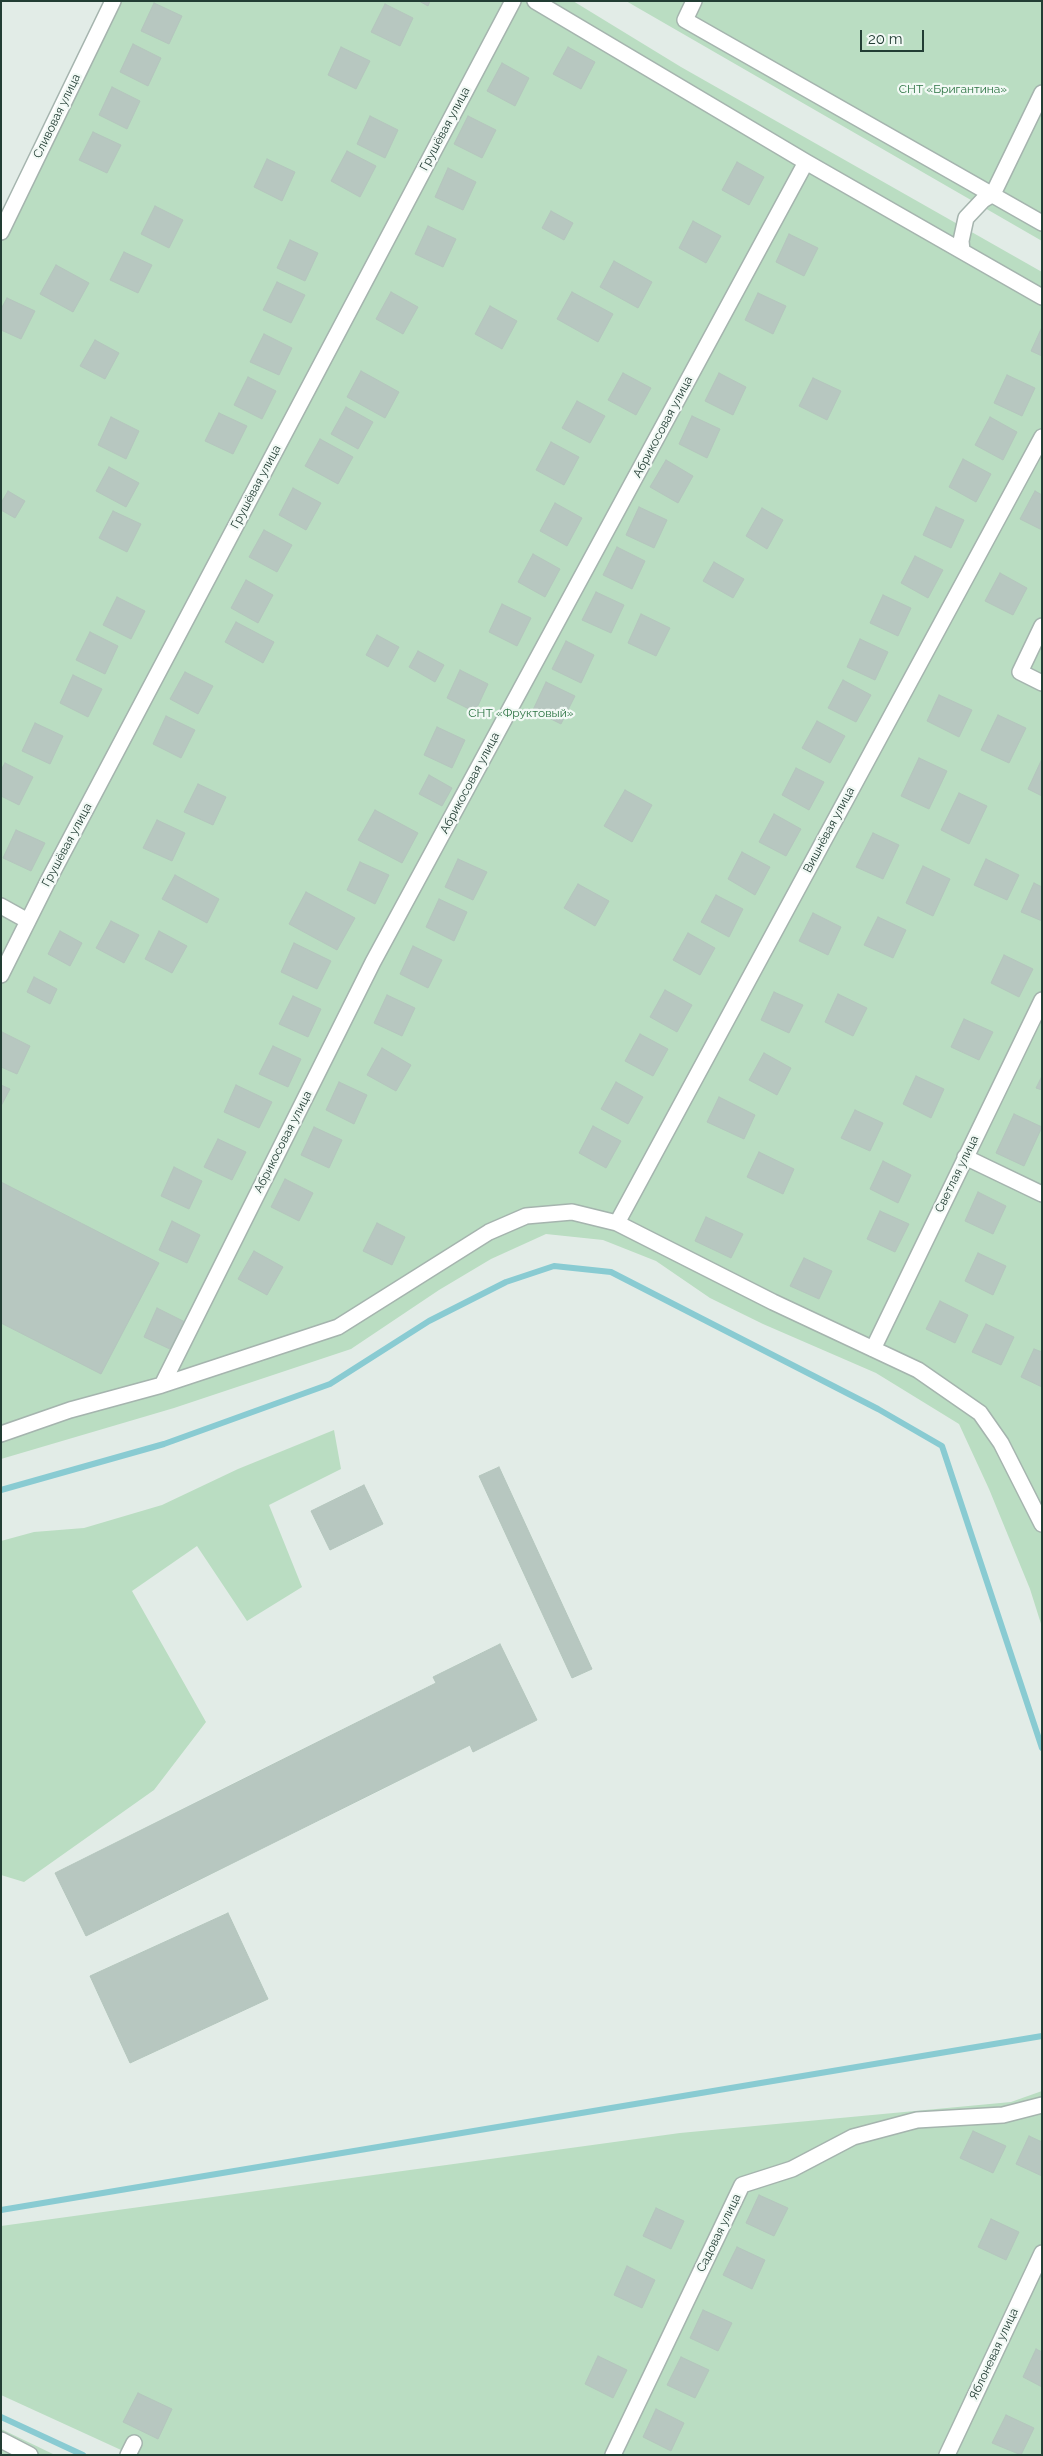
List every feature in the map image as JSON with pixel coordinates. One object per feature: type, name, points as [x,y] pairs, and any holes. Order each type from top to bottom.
[{"type":"street","name":"Сливовая улица","points":[[1,232],[113,1]]},
{"type":"street","name":"Грушёвая улица","points":[[1,975],[513,1]]},
{"type":"street","points":[[535,1],[806,162],[1042,297]]},
{"type":"street","points":[[694,1],[685,20],[993,194],[1042,224]]},
{"type":"street","points":[[962,251],[961,241],[966,218],[983,200],[993,194],[1042,93]]},
{"type":"street","name":"Абрикосовая улица","points":[[162,1385],[373,962],[806,162]]},
{"type":"street","name":"Вишнёвая улица","points":[[617,1223],[1042,437]]},
{"type":"street","points":[[1042,626],[1020,672],[1042,683]]},
{"type":"street","points":[[1,906],[28,921]]},
{"type":"street","name":"Светлая улица","points":[[872,1349],[1042,1000]]},
{"type":"street","points":[[965,1157],[1042,1194]]},
{"type":"street","points":[[1,1434],[70,1410],[162,1385],[338,1327],[489,1232],[526,1216],[572,1212],[617,1223],[918,1370],[980,1413],[1001,1444],[1042,1524]]},
{"type":"street","name":"Садовая улица","points":[[613,2455],[742,2185],[792,2170],[853,2137],[917,2120],[1003,2114],[1042,2105]]},
{"type":"street","name":"Яблоневая улица","points":[[947,2455],[1042,2253]]},
{"type":"street","points":[[1,2440],[30,2455]]},
{"type":"green space","name":"СНТ «Фруктовый»","points":[[107,1],[573,1],[681,67],[1042,272],[1042,1627],[1030,1589],[989,1489],[959,1424],[876,1373],[763,1324],[710,1298],[656,1261],[603,1240],[546,1234],[491,1259],[439,1290],[351,1349],[174,1408],[1,1459],[1,218]]},
{"type":"green space","name":"СНТ «Бригантина»","points":[[626,1],[1042,1],[1042,241]]},
{"type":"green space","points":[[334,1430],[341,1469],[269,1505],[302,1587],[247,1621],[197,1546],[132,1591],[206,1722],[154,1790],[24,1882],[1,1875],[1,1541],[34,1532],[84,1528],[162,1505],[238,1469]]},
{"type":"green space","points":[[1042,2091],[1042,2455],[132,2455],[1,2395],[1,2226],[680,2133],[1011,2102]]},
{"type":"green space","points":[[1,2429],[55,2455],[1,2455]]},
{"type":"building","points":[[419,1],[430,1],[428,6]]},
{"type":"building","points":[[154,3],[182,16],[169,44],[141,31]]},
{"type":"building","points":[[385,4],[413,18],[400,46],[371,32]]},
{"type":"building","points":[[133,44],[161,58],[148,86],[120,72]]},
{"type":"building","points":[[341,47],[370,61],[356,89],[328,75]]},
{"type":"building","points":[[568,47],[595,62],[581,89],[553,74]]},
{"type":"building","points":[[502,63],[529,78],[515,106],[487,91]]},
{"type":"building","points":[[112,87],[140,101],[127,129],[99,115]]},
{"type":"building","points":[[370,116],[398,130],[385,158],[357,144]]},
{"type":"building","points":[[468,116],[496,130],[482,158],[454,144]]},
{"type":"building","points":[[93,132],[121,145],[107,173],[79,160]]},
{"type":"building","points":[[347,151],[376,166],[360,197],[331,181]]},
{"type":"building","points":[[267,159],[295,172],[282,201],[254,187]]},
{"type":"building","points":[[737,162],[764,177],[749,205],[722,190]]},
{"type":"building","points":[[448,168],[476,182],[463,210],[435,197]]},
{"type":"building","points":[[155,206],[183,220],[169,248],[141,234]]},
{"type":"building","points":[[551,211],[573,223],[564,240],[542,228]]},
{"type":"building","points":[[693,221],[721,236],[706,263],[679,248]]},
{"type":"building","points":[[428,226],[456,239],[443,267],[415,254]]},
{"type":"building","points":[[789,234],[818,248],[804,276],[776,262]]},
{"type":"building","points":[[290,240],[318,253],[305,281],[277,268]]},
{"type":"building","points":[[124,252],[152,265],[138,293],[110,280]]},
{"type":"building","points":[[614,261],[652,282],[638,308],[600,287]]},
{"type":"building","points":[[56,265],[89,283],[73,312],[40,294]]},
{"type":"building","points":[[277,282],[305,295],[291,323],[263,310]]},
{"type":"building","points":[[391,292],[418,307],[403,334],[376,319]]},
{"type":"building","points":[[572,292],[613,314],[598,342],[557,319]]},
{"type":"building","points":[[758,293],[786,306],[773,334],[745,320]]},
{"type":"building","points":[[7,298],[35,311],[21,339],[1,330],[1,309]]},
{"type":"building","points":[[490,306],[517,321],[502,349],[475,334]]},
{"type":"building","points":[[1042,327],[1042,356],[1031,351]]},
{"type":"building","points":[[264,334],[292,348],[279,375],[250,362]]},
{"type":"building","points":[[95,340],[119,353],[105,379],[80,366]]},
{"type":"building","points":[[361,371],[399,392],[385,418],[347,397]]},
{"type":"building","points":[[623,373],[651,388],[636,415],[608,400]]},
{"type":"building","points":[[719,373],[746,387],[733,415],[705,401]]},
{"type":"building","points":[[1007,375],[1035,388],[1022,416],[994,403]]},
{"type":"building","points":[[248,377],[276,391],[262,419],[234,405]]},
{"type":"building","points":[[813,378],[841,391],[827,420],[799,406]]},
{"type":"building","points":[[577,401],[605,416],[590,443],[562,428]]},
{"type":"building","points":[[346,407],[373,422],[358,449],[331,434]]},
{"type":"building","points":[[219,413],[247,426],[233,454],[205,441]]},
{"type":"building","points":[[692,416],[720,429],[707,458],[679,444]]},
{"type":"building","points":[[111,417],[139,431],[126,459],[98,445]]},
{"type":"building","points":[[990,417],[1017,432],[1003,460],[975,445]]},
{"type":"building","points":[[320,439],[353,457],[338,484],[305,466]]},
{"type":"building","points":[[551,442],[579,457],[564,485],[536,470]]},
{"type":"building","points":[[963,459],[991,474],[976,502],[949,487]]},
{"type":"building","points":[[666,460],[693,476],[678,503],[650,487]]},
{"type":"building","points":[[109,467],[139,483],[126,507],[96,491]]},
{"type":"building","points":[[293,488],[321,503],[306,530],[279,515]]},
{"type":"building","points":[[8,491],[25,501],[15,518],[1,510],[1,503]]},
{"type":"building","points":[[1035,491],[1042,495],[1042,530],[1020,519]]},
{"type":"building","points":[[555,503],[582,518],[567,546],[540,531]]},
{"type":"building","points":[[639,507],[667,520],[654,548],[626,535]]},
{"type":"building","points":[[936,507],[964,520],[951,548],[923,535]]},
{"type":"building","points":[[762,508],[783,520],[767,549],[746,536]]},
{"type":"building","points":[[113,511],[141,524],[127,552],[99,538]]},
{"type":"building","points":[[264,530],[292,545],[277,572],[249,557]]},
{"type":"building","points":[[617,547],[645,561],[632,589],[603,575]]},
{"type":"building","points":[[533,554],[560,569],[545,597],[518,582]]},
{"type":"building","points":[[915,556],[943,570],[928,598],[901,583]]},
{"type":"building","points":[[714,562],[744,579],[733,598],[703,581]]},
{"type":"building","points":[[1000,573],[1027,588],[1013,615],[985,601]]},
{"type":"building","points":[[246,580],[273,595],[258,623],[231,608]]},
{"type":"building","points":[[596,592],[624,605],[611,633],[582,620]]},
{"type":"building","points":[[883,595],[911,608],[898,636],[870,623]]},
{"type":"building","points":[[117,597],[145,611],[131,639],[103,625]]},
{"type":"building","points":[[502,604],[531,618],[517,646],[489,632]]},
{"type":"building","points":[[641,614],[670,628],[656,656],[628,643]]},
{"type":"building","points":[[236,622],[274,642],[263,663],[225,642]]},
{"type":"building","points":[[90,632],[118,646],[105,674],[76,660]]},
{"type":"building","points":[[377,635],[399,647],[388,667],[366,655]]},
{"type":"building","points":[[860,639],[888,652],[875,680],[847,667]]},
{"type":"building","points":[[566,641],[594,655],[581,683],[552,669]]},
{"type":"building","points":[[418,651],[444,665],[435,682],[409,667]]},
{"type":"building","points":[[460,670],[488,684],[475,712],[447,698]]},
{"type":"building","points":[[185,672],[213,686],[198,714],[170,699]]},
{"type":"building","points":[[73,675],[102,689],[88,717],[60,703]]},
{"type":"building","points":[[843,680],[871,695],[856,722],[828,708]]},
{"type":"building","points":[[546,682],[575,696],[561,724],[533,710]]},
{"type":"building","points":[[939,695],[972,710],[959,737],[927,721]]},
{"type":"building","points":[[998,715],[1026,728],[1009,763],[981,750]]},
{"type":"building","points":[[166,716],[195,730],[181,758],[153,744]]},
{"type":"building","points":[[817,721],[845,736],[830,763],[802,748]]},
{"type":"building","points":[[35,723],[63,736],[50,764],[22,751]]},
{"type":"building","points":[[437,727],[465,740],[452,768],[424,755]]},
{"type":"building","points":[[919,758],[947,771],[929,809],[901,796]]},
{"type":"building","points":[[1042,761],[1042,796],[1028,789]]},
{"type":"building","points":[[5,763],[33,777],[19,805],[1,796],[1,770]]},
{"type":"building","points":[[796,768],[824,782],[809,810],[782,795]]},
{"type":"building","points":[[429,775],[452,788],[442,806],[419,794]]},
{"type":"building","points":[[198,784],[226,797],[213,825],[184,812]]},
{"type":"building","points":[[625,790],[652,805],[632,842],[604,826]]},
{"type":"building","points":[[959,793],[987,806],[969,844],[941,830]]},
{"type":"building","points":[[375,810],[418,833],[402,863],[358,840]]},
{"type":"building","points":[[774,814],[801,829],[786,856],[759,842]]},
{"type":"building","points":[[157,820],[185,833],[172,861],[143,848]]},
{"type":"building","points":[[16,830],[45,843],[31,871],[3,858]]},
{"type":"building","points":[[873,833],[899,845],[883,879],[856,867]]},
{"type":"building","points":[[742,852],[770,867],[755,895],[728,879]]},
{"type":"building","points":[[458,859],[487,872],[473,900],[445,887]]},
{"type":"building","points":[[986,859],[1019,875],[1007,900],[974,885]]},
{"type":"building","points":[[360,862],[389,875],[375,904],[347,890]]},
{"type":"building","points":[[923,866],[950,879],[933,916],[906,903]]},
{"type":"building","points":[[175,875],[219,899],[207,923],[162,899]]},
{"type":"building","points":[[1034,883],[1042,887],[1042,921],[1021,912]]},
{"type":"building","points":[[578,884],[609,901],[595,926],[564,908]]},
{"type":"building","points":[[306,892],[355,918],[337,950],[289,924]]},
{"type":"building","points":[[716,895],[743,909],[729,937],[701,922]]},
{"type":"building","points":[[439,899],[467,912],[454,941],[426,927]]},
{"type":"building","points":[[813,913],[841,927],[828,955],[799,941]]},
{"type":"building","points":[[878,917],[906,930],[893,958],[864,945]]},
{"type":"building","points":[[111,921],[139,935],[124,963],[96,948]]},
{"type":"building","points":[[60,931],[82,943],[70,966],[48,954]]},
{"type":"building","points":[[159,931],[187,946],[172,973],[145,959]]},
{"type":"building","points":[[688,933],[715,948],[700,975],[673,960]]},
{"type":"building","points":[[294,943],[331,961],[317,989],[281,972]]},
{"type":"building","points":[[413,946],[442,960],[428,988],[400,974]]},
{"type":"building","points":[[1004,955],[1033,969],[1019,997],[991,983]]},
{"type":"building","points":[[34,977],[57,989],[50,1004],[27,992]]},
{"type":"building","points":[[665,990],[692,1005],[677,1032],[650,1017]]},
{"type":"building","points":[[774,992],[803,1005],[789,1033],[761,1020]]},
{"type":"building","points":[[838,994],[867,1008],[853,1036],[825,1022]]},
{"type":"building","points":[[387,995],[415,1008],[402,1036],[374,1023]]},
{"type":"building","points":[[293,996],[321,1009],[308,1037],[279,1024]]},
{"type":"building","points":[[964,1019],[993,1032],[979,1060],[951,1047]]},
{"type":"building","points":[[2,1032],[30,1046],[17,1074],[1,1067]]},
{"type":"building","points":[[640,1034],[668,1049],[653,1076],[625,1061]]},
{"type":"building","points":[[273,1046],[301,1059],[288,1087],[259,1074]]},
{"type":"building","points":[[382,1048],[411,1065],[396,1091],[367,1075]]},
{"type":"building","points":[[764,1053],[791,1068],[777,1095],[749,1080]]},
{"type":"building","points":[[916,1076],[944,1089],[931,1118],[903,1104]]},
{"type":"building","points":[[1042,1076],[1042,1090],[1036,1088]]},
{"type":"building","points":[[339,1082],[367,1095],[354,1124],[326,1110]]},
{"type":"building","points":[[616,1082],[643,1097],[628,1124],[601,1109]]},
{"type":"building","points":[[1,1085],[10,1089],[1,1106]]},
{"type":"building","points":[[236,1085],[272,1102],[259,1128],[224,1112]]},
{"type":"building","points":[[719,1097],[755,1115],[744,1139],[707,1122]]},
{"type":"building","points":[[855,1110],[883,1123],[870,1151],[841,1138]]},
{"type":"building","points":[[1014,1114],[1042,1127],[1024,1166],[996,1153]]},
{"type":"building","points":[[593,1126],[621,1141],[606,1168],[579,1153]]},
{"type":"building","points":[[314,1127],[342,1140],[329,1168],[301,1155]]},
{"type":"building","points":[[218,1139],[246,1152],[232,1180],[204,1167]]},
{"type":"building","points":[[759,1152],[794,1169],[783,1194],[747,1177]]},
{"type":"building","points":[[883,1161],[911,1175],[898,1203],[870,1189]]},
{"type":"building","points":[[174,1167],[202,1181],[189,1209],[161,1196]]},
{"type":"building","points":[[285,1179],[313,1193],[299,1221],[271,1207]]},
{"type":"building","points":[[1,1182],[159,1263],[101,1374],[1,1323]]},
{"type":"building","points":[[978,1192],[1006,1206],[993,1234],[965,1221]]},
{"type":"building","points":[[880,1211],[909,1224],[895,1252],[867,1239]]},
{"type":"building","points":[[706,1217],[743,1234],[731,1258],[695,1241]]},
{"type":"building","points":[[172,1221],[200,1235],[187,1263],[159,1250]]},
{"type":"building","points":[[377,1223],[405,1237],[392,1265],[363,1251]]},
{"type":"building","points":[[254,1251],[283,1267],[267,1295],[238,1279]]},
{"type":"building","points":[[978,1253],[1006,1266],[993,1295],[965,1281]]},
{"type":"building","points":[[804,1258],[832,1271],[819,1299],[790,1286]]},
{"type":"building","points":[[940,1301],[968,1315],[955,1343],[926,1329]]},
{"type":"building","points":[[157,1308],[185,1322],[172,1350],[144,1337]]},
{"type":"building","points":[[986,1324],[1014,1337],[1001,1365],[972,1352]]},
{"type":"building","points":[[1034,1349],[1042,1352],[1042,1387],[1021,1377]]},
{"type":"building","points":[[499,1467],[592,1669],[572,1678],[479,1476]]},
{"type":"building","points":[[364,1485],[383,1524],[330,1550],[311,1511]]},
{"type":"building","points":[[500,1644],[537,1720],[473,1752],[470,1745],[86,1936],[55,1873],[436,1683],[433,1677]]},
{"type":"building","points":[[228,1913],[268,1999],[130,2063],[90,1976]]},
{"type":"building","points":[[973,2131],[1006,2146],[993,2173],[960,2158]]},
{"type":"building","points":[[1029,2136],[1042,2142],[1042,2176],[1016,2164]]},
{"type":"building","points":[[759,2195],[788,2208],[774,2236],[746,2223]]},
{"type":"building","points":[[656,2208],[684,2221],[671,2249],[643,2236]]},
{"type":"building","points":[[991,2219],[1019,2232],[1006,2260],[978,2247]]},
{"type":"building","points":[[737,2247],[765,2260],[752,2289],[723,2275]]},
{"type":"building","points":[[627,2266],[655,2280],[642,2308],[614,2295]]},
{"type":"building","points":[[703,2310],[732,2323],[718,2351],[690,2338]]},
{"type":"building","points":[[1036,2349],[1042,2352],[1042,2387],[1023,2377]]},
{"type":"building","points":[[598,2356],[627,2370],[613,2398],[585,2384]]},
{"type":"building","points":[[681,2357],[709,2370],[695,2398],[667,2385]]},
{"type":"building","points":[[138,2393],[172,2409],[158,2439],[123,2422]]},
{"type":"building","points":[[656,2409],[684,2423],[671,2451],[643,2437]]},
{"type":"building","points":[[1006,2415],[1034,2428],[1021,2455],[992,2443]]},
{"type":"waterway","points":[[1,1490],[164,1444],[330,1384],[429,1321],[506,1282],[554,1266],[611,1272],[878,1409],[942,1446],[1042,1748]]},
{"type":"waterway","points":[[1,2210],[1042,2036]]},
{"type":"waterway","points":[[1,2417],[83,2455]]}]
